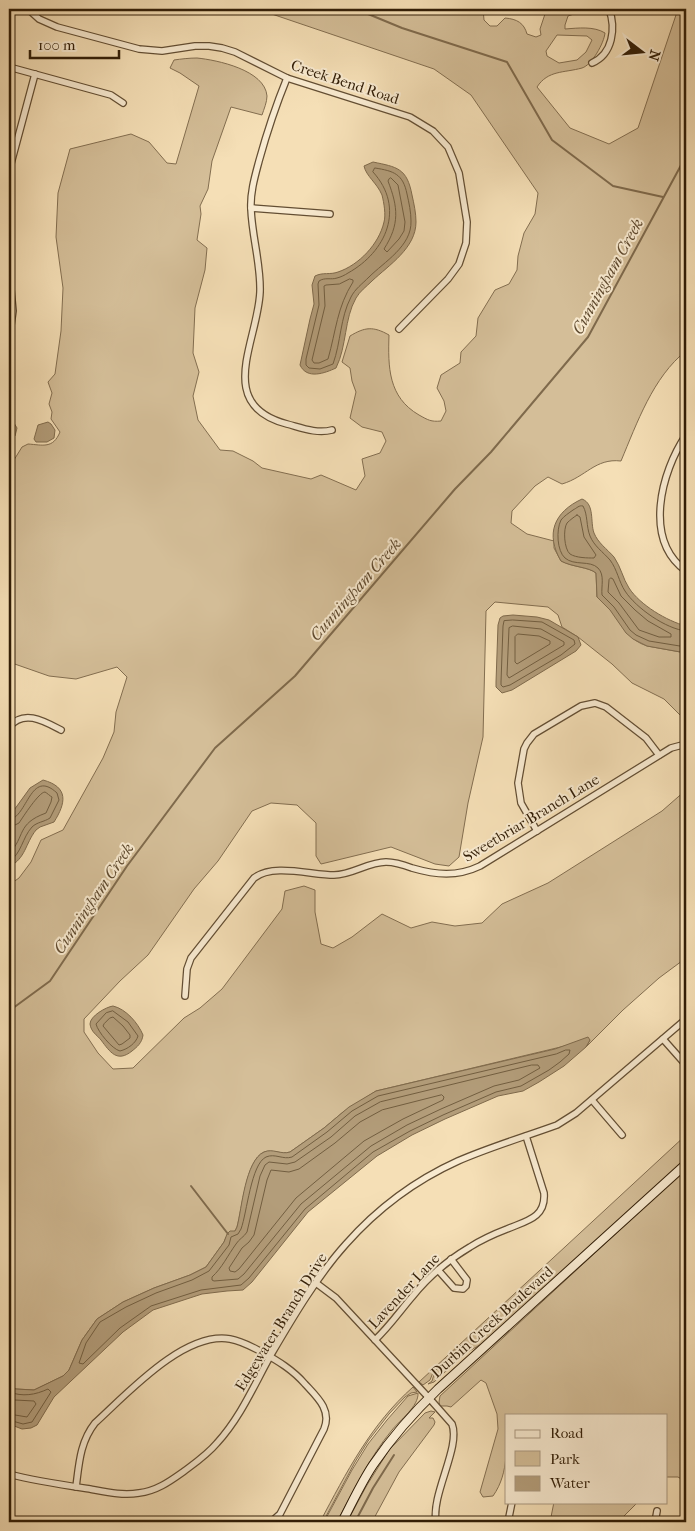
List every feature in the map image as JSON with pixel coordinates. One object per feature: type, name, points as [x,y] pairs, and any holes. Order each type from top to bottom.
[{"type":"street","name":"Creek Bend Road","points":[[28,9],[40,18],[57,26],[139,49],[162,51],[195,46],[222,48],[235,52],[287,78],[418,120],[434,131],[452,155],[458,173],[467,222],[467,235],[464,251],[448,279],[399,329]]},
{"type":"street","points":[[592,63],[598,60],[604,53],[612,38],[613,22],[609,9]]},
{"type":"street","points":[[9,67],[111,95],[123,103]]},
{"type":"street","points":[[9,171],[35,74]]},
{"type":"street","points":[[287,78],[267,130],[252,190],[251,208],[260,278],[258,314],[244,371],[248,394],[261,412],[273,420],[320,432],[332,430]]},
{"type":"street","points":[[251,208],[330,214]]},
{"type":"street","points":[[9,269],[13,311],[9,339]]},
{"type":"street","points":[[686,436],[668,469],[660,509],[660,526],[664,544],[671,556],[686,571]]},
{"type":"street","points":[[537,830],[521,803],[518,782],[524,749],[534,734],[581,706],[595,703],[606,707],[646,738],[659,755]]},
{"type":"street","points":[[9,728],[22,718],[34,717],[61,730]]},
{"type":"street","name":"Sweetbriar Branch Lane","points":[[185,996],[187,969],[191,958],[254,878],[263,872],[334,875],[386,862],[438,874],[460,873],[480,866],[671,748],[686,744]]},
{"type":"street","name":"Edgewater Branch Drive","points":[[9,1474],[33,1480],[124,1494],[138,1494],[155,1489],[176,1477],[207,1454],[226,1434],[270,1357],[316,1283],[336,1256],[378,1212],[430,1176],[459,1161],[557,1125],[592,1100],[686,1019]]},
{"type":"street","points":[[663,1039],[686,1065]]},
{"type":"street","points":[[592,1100],[622,1135]]},
{"type":"street","name":"Lavender Lane","points":[[375,1340],[438,1270],[471,1246],[488,1237],[532,1220],[540,1211],[544,1200],[544,1192],[526,1136]]},
{"type":"street","name":"Durbin Creek Boulevard","points":[[342,1522],[373,1465],[400,1428],[430,1398],[686,1164]]},
{"type":"street","points":[[438,1270],[454,1288],[462,1290],[466,1286],[467,1280],[451,1260]]},
{"type":"street","points":[[316,1283],[336,1298],[452,1424],[454,1434],[435,1513],[436,1522]]},
{"type":"street","points":[[76,1487],[82,1448],[89,1431],[102,1417],[168,1359],[186,1348],[201,1342],[223,1338],[245,1343],[289,1368],[298,1375],[324,1406],[327,1415],[324,1429],[277,1518],[271,1522]]},
{"type":"street","points":[[508,1522],[512,1504]]},
{"type":"street","points":[[655,1522],[656,1511]]},
{"type":"green space","points":[[257,9],[483,9],[484,20],[490,26],[497,26],[505,18],[513,19],[522,24],[527,34],[536,37],[541,35],[540,29],[545,14],[538,9],[605,9],[605,13],[583,11],[568,16],[565,25],[565,29],[591,28],[605,33],[600,48],[590,63],[582,68],[551,75],[537,87],[570,128],[609,144],[638,128],[678,9],[686,9],[686,351],[674,362],[655,387],[640,416],[621,461],[604,462],[562,484],[548,477],[535,486],[512,511],[511,523],[527,534],[554,541],[554,548],[561,561],[589,569],[596,573],[597,597],[636,641],[647,646],[686,653],[686,721],[664,699],[632,683],[612,664],[562,627],[558,615],[548,607],[495,602],[486,611],[483,737],[468,803],[459,857],[449,866],[435,864],[391,847],[321,864],[316,856],[316,823],[297,805],[271,803],[252,811],[218,861],[194,889],[148,955],[84,1019],[84,1032],[98,1053],[113,1069],[133,1068],[184,1018],[200,1008],[222,989],[282,909],[285,891],[304,886],[315,890],[315,912],[321,944],[333,948],[352,937],[382,914],[411,928],[432,922],[455,926],[482,923],[502,904],[548,883],[662,811],[686,790],[686,958],[659,978],[623,1010],[586,1047],[590,1040],[376,1091],[343,1112],[290,1152],[264,1152],[253,1164],[249,1174],[235,1231],[226,1237],[206,1267],[123,1302],[97,1319],[82,1340],[65,1375],[34,1390],[9,1387],[9,885],[19,878],[31,862],[41,840],[63,830],[103,758],[114,732],[116,712],[127,677],[117,667],[76,679],[49,676],[9,662],[9,468],[22,447],[28,444],[51,444],[60,432],[51,419],[52,412],[49,404],[52,393],[48,382],[55,374],[61,331],[63,288],[56,237],[58,193],[70,149],[131,134],[149,142],[167,163],[176,164],[199,86],[170,68],[174,60],[197,58],[216,61],[239,68],[258,79],[264,87],[267,96],[262,115],[231,107],[212,161],[208,189],[200,206],[201,214],[197,240],[207,248],[205,270],[195,308],[193,353],[199,372],[193,396],[198,420],[220,450],[233,451],[262,468],[311,479],[321,475],[356,490],[365,476],[362,459],[380,453],[386,441],[382,432],[362,427],[350,418],[356,392],[350,368],[342,362],[350,336],[365,329],[378,330],[389,335],[390,370],[392,380],[401,399],[409,408],[422,417],[432,421],[441,421],[446,411],[444,401],[437,388],[441,375],[460,363],[461,352],[476,336],[478,318],[495,290],[509,284],[517,270],[518,256],[524,233],[535,214],[538,193],[471,95],[434,69]],"holes":[[[557,35],[587,36],[592,40],[586,52],[577,60],[559,63],[547,56],[546,51]]]},
{"type":"green space","points":[[686,1135],[686,1160],[541,1293],[483,1343],[466,1353],[434,1382],[428,1384],[432,1381],[435,1371],[461,1345],[434,1370],[430,1380],[423,1385],[419,1382]]},
{"type":"green space","points":[[686,1169],[686,1482],[678,1477],[668,1477],[668,1414],[505,1414],[505,1467],[493,1496],[483,1497],[480,1492],[498,1429],[497,1414],[486,1383],[481,1380],[451,1407],[440,1406],[440,1396]]},
{"type":"green space","points":[[413,1387],[417,1392],[405,1397],[368,1441],[323,1522],[320,1522],[350,1468],[372,1433],[398,1401]]},
{"type":"green space","points":[[418,1393],[412,1408],[392,1430],[369,1463],[337,1522],[324,1522],[368,1444],[408,1396]]},
{"type":"green space","points":[[435,1412],[429,1418],[433,1418],[434,1425],[399,1472],[372,1522],[347,1522],[389,1450],[425,1413]]},
{"type":"green space","points":[[554,1504],[636,1504],[618,1522],[550,1522]]},
{"type":"green space","points":[[9,1516],[45,1522],[9,1522]]},
{"type":"water","points":[[373,162],[389,165],[404,174],[410,186],[415,212],[415,231],[407,248],[363,289],[356,298],[349,315],[340,360],[336,368],[327,372],[312,374],[303,370],[300,365],[314,304],[312,285],[315,276],[346,269],[360,259],[373,246],[384,222],[382,195],[364,166]]},
{"type":"water","points":[[9,422],[14,423],[17,428],[15,436],[9,442]]},
{"type":"water","points":[[48,422],[55,430],[54,438],[47,442],[36,442],[34,439],[38,425]]},
{"type":"water","points":[[582,499],[589,505],[596,537],[614,557],[634,594],[654,612],[686,626],[686,653],[647,646],[633,639],[597,597],[596,573],[589,569],[561,561],[554,542],[553,533],[555,525],[565,510]]},
{"type":"water","points":[[513,615],[549,620],[578,637],[581,645],[576,651],[512,690],[502,693],[496,687],[498,625],[500,618],[503,616]]},
{"type":"water","points":[[43,780],[51,783],[61,791],[63,802],[61,808],[54,822],[36,830],[22,855],[9,867],[9,817],[30,788]]},
{"type":"water","points":[[113,1006],[131,1017],[143,1035],[142,1040],[132,1051],[122,1056],[111,1052],[93,1031],[90,1024],[95,1015]]},
{"type":"water","points":[[588,1037],[590,1040],[586,1047],[564,1066],[539,1082],[523,1091],[498,1096],[445,1119],[412,1135],[377,1156],[308,1212],[252,1282],[243,1290],[202,1294],[153,1310],[123,1332],[54,1397],[37,1425],[22,1429],[9,1424],[9,1387],[34,1390],[63,1376],[69,1370],[82,1340],[97,1319],[123,1302],[206,1267],[224,1242],[227,1234],[230,1231],[235,1231],[248,1175],[252,1165],[264,1152],[290,1152],[324,1128],[349,1107],[376,1091],[555,1049]]},
{"type":"waterway","points":[[356,9],[402,28],[507,62],[552,140],[613,186],[663,197]]},
{"type":"waterway","name":"Cunningham Creek","points":[[9,1011],[50,981],[127,866],[215,748],[295,676],[455,489],[491,452],[588,337],[686,156]]},
{"type":"waterway","points":[[191,1186],[228,1234]]},
{"type":"waterway","points":[[355,1522],[373,1488],[394,1455]]},
{"type":"waterway","points":[[9,1520],[22,1522]]}]
